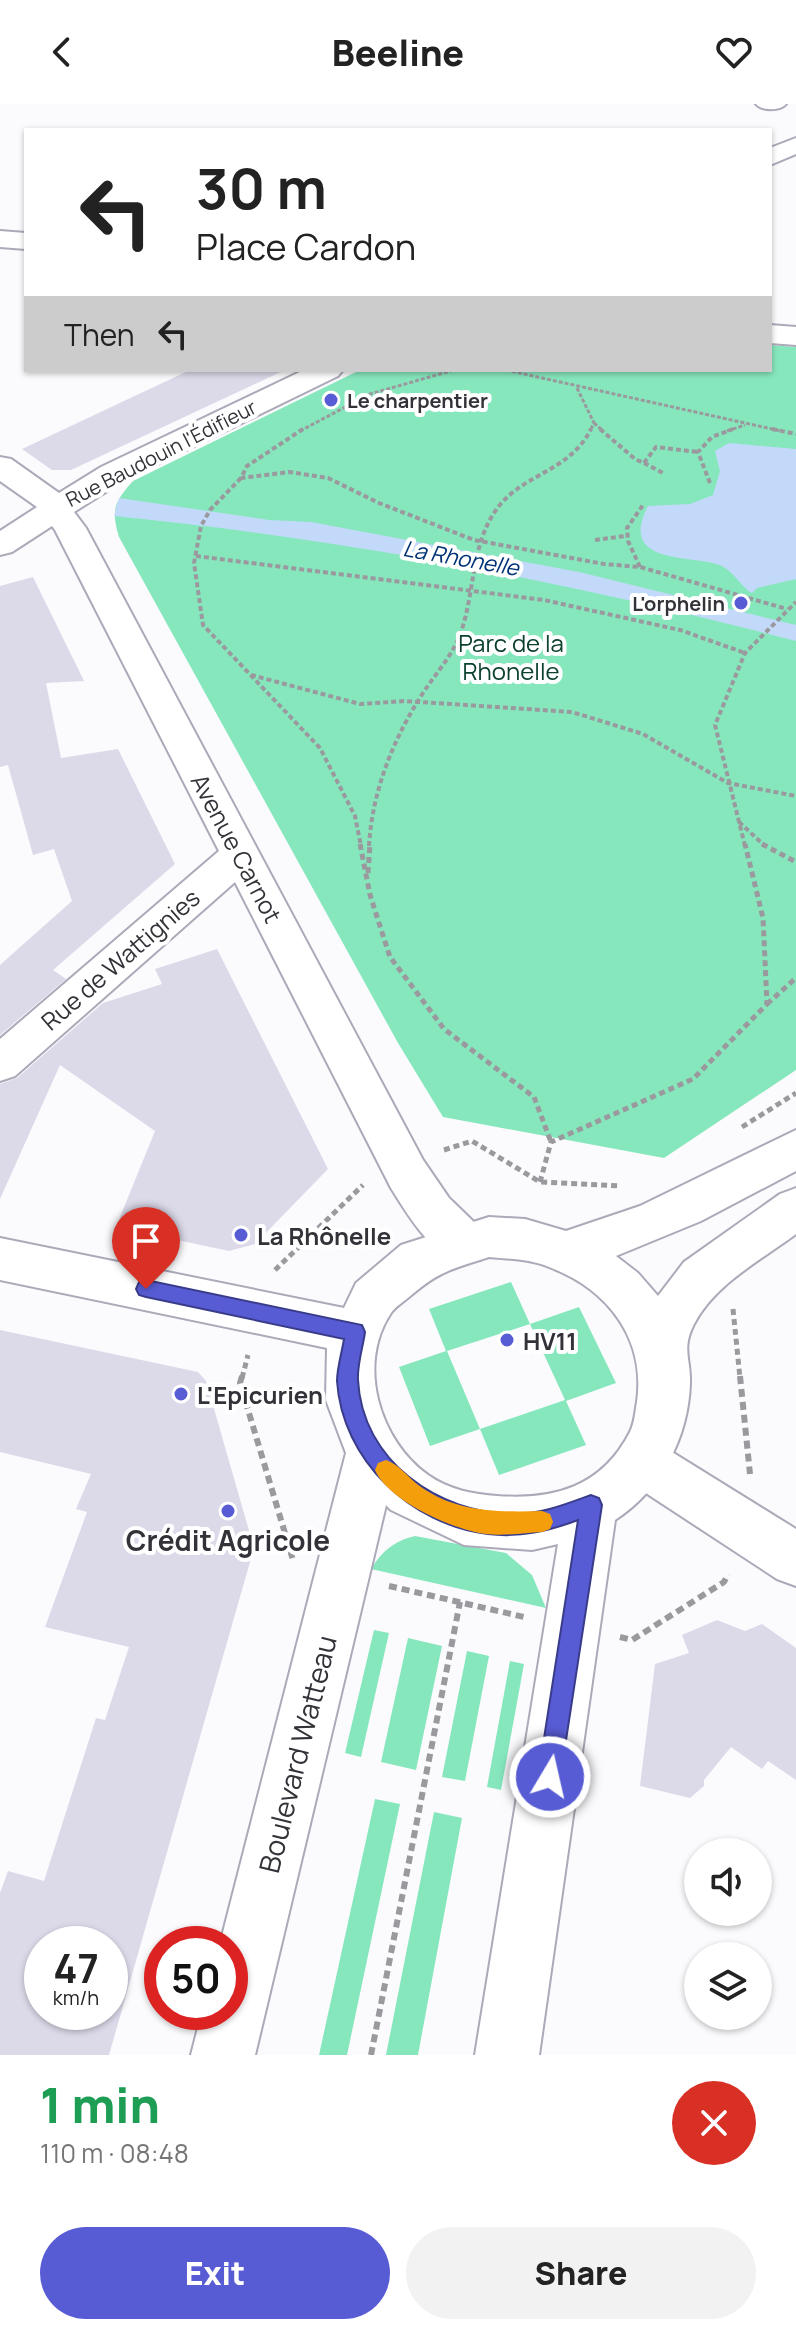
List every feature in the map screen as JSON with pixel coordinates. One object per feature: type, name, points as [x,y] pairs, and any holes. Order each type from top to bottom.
[{"type":"street","points":[[772,156],[796,145]]},
{"type":"street","points":[[0,239],[24,241]]},
{"type":"street","points":[[772,334],[796,336]]},
{"type":"street","name":"Rue Baudouin l'Édifieur","points":[[0,545],[112,474],[324,372]]},
{"type":"street","name":"Avenue Carnot","points":[[0,466],[55,508],[78,542],[407,1174],[432,1212],[462,1241]]},
{"type":"street","name":"Rue de Wattignies","points":[[0,1064],[241,854]]},
{"type":"street","points":[[568,1251],[658,1222],[796,1149]]},
{"type":"street","points":[[660,1353],[673,1314],[686,1294],[720,1261],[796,1208]]},
{"type":"street","points":[[516,1238],[568,1251],[592,1263],[622,1287],[646,1318],[660,1353],[664,1402],[653,1439],[641,1461],[624,1481],[591,1505],[533,1524],[471,1520],[441,1510],[414,1495],[391,1476],[372,1453],[359,1430],[348,1392],[349,1355],[355,1332],[372,1300],[397,1273],[427,1254],[462,1241],[516,1238]]},
{"type":"street","points":[[0,1259],[355,1332]]},
{"type":"street","name":"Boulevard Watteau","points":[[223,2055],[372,1453]]},
{"type":"street","points":[[641,1461],[796,1560]]},
{"type":"street","points":[[507,2055],[591,1505]]},
{"type":"lane","points":[[763,104],[779,104]]},
{"type":"path","points":[[442,372],[419,376],[345,403],[247,466],[241,478],[210,510],[201,526],[194,563],[203,625],[320,748],[355,816],[367,881],[390,957],[444,1029],[534,1097],[551,1142],[540,1182]]},
{"type":"path","points":[[514,372],[796,434]]},
{"type":"path","points":[[577,388],[594,423],[635,459],[663,473]]},
{"type":"path","points":[[367,881],[374,803],[417,701],[461,635],[481,541],[496,509],[514,490],[547,475],[586,444],[594,423]]},
{"type":"path","points":[[698,452],[713,435],[746,425]]},
{"type":"path","points":[[644,463],[656,447],[698,452]]},
{"type":"path","points":[[698,452],[710,483]]},
{"type":"path","points":[[241,478],[290,472],[328,478],[379,503],[481,541],[604,564],[640,567],[787,609]]},
{"type":"path","points":[[640,567],[625,536],[627,520],[643,505]]},
{"type":"path","points":[[595,540],[625,536]]},
{"type":"path","points":[[196,556],[294,571],[473,590],[616,614],[745,653]]},
{"type":"path","points":[[767,1004],[763,918],[715,725],[745,653],[796,602]]},
{"type":"path","points":[[250,675],[360,704],[417,701],[572,712],[643,734],[728,783],[796,796]]},
{"type":"path","points":[[737,821],[752,838],[796,862]]},
{"type":"path","points":[[551,1142],[693,1079],[796,978]]},
{"type":"path","points":[[472,1141],[540,1182],[634,1186]]},
{"type":"path","points":[[272,1272],[375,1175]]},
{"type":"path","points":[[720,1261],[732,1298],[751,1482]]},
{"type":"path","points":[[240,1383],[295,1565]]},
{"type":"path","points":[[632,1640],[724,1582]]},
{"type":"path","points":[[384,1585],[532,1618]]},
{"type":"path","points":[[371,2055],[460,1602]]},
{"type":"green space","name":"Parc de la Rhonelle","points":[[772,345],[796,347],[796,1070],[664,1158],[443,1117],[398,1043],[119,537],[116,507],[133,481],[356,372],[772,372]]},
{"type":"green space","points":[[511,1282],[530,1324],[447,1351],[480,1429],[430,1446],[399,1367],[446,1351],[429,1309]]},
{"type":"green space","points":[[579,1307],[616,1383],[566,1401],[586,1445],[499,1475],[480,1429],[565,1400],[530,1324]]},
{"type":"green space","points":[[415,1536],[506,1553],[532,1575],[546,1608],[371,1569],[389,1548]]},
{"type":"green space","points":[[374,1630],[389,1633],[361,1757],[345,1753]]},
{"type":"green space","points":[[408,1638],[442,1646],[416,1770],[381,1762]]},
{"type":"green space","points":[[467,1651],[489,1656],[465,1781],[442,1777]]},
{"type":"green space","points":[[510,1661],[524,1664],[501,1790],[487,1787]]},
{"type":"green space","points":[[375,1799],[400,1804],[347,2055],[319,2055]]},
{"type":"green space","points":[[434,1812],[462,1818],[418,2055],[386,2055]]},
{"type":"water","points":[[729,443],[796,449],[796,579],[757,588],[752,593],[722,566],[663,554],[650,549],[642,539],[641,526],[648,506],[690,504],[713,495],[720,471],[715,451]]},
{"type":"water","name":"La Rhonelle","points":[[119,498],[269,520],[311,522],[579,572],[796,625],[796,641],[627,600],[457,565],[286,537],[114,516]]},
{"type":"building","points":[[186,372],[281,372],[71,470],[52,470],[22,449]]},
{"type":"building","points":[[33,577],[84,681],[46,683],[61,758],[118,749],[175,864],[53,970],[66,979],[0,1035],[0,965],[72,901],[54,849],[33,855],[8,765],[0,767],[0,586]]},
{"type":"building","points":[[217,949],[328,1169],[255,1244],[229,1251],[116,1227],[155,1131],[60,1065],[0,1199],[0,1084],[17,1078],[103,1003],[162,984],[155,969]]},
{"type":"building","points":[[0,1330],[198,1372],[206,1381],[254,1548],[128,1989],[128,1926],[24,1926],[24,2030],[116,2030],[109,2055],[0,2055],[0,1893],[8,1871],[44,1881],[96,1718],[105,1720],[129,1647],[45,1627],[87,1512],[76,1509],[91,1474],[0,1452]]},
{"type":"building","points":[[717,1620],[745,1631],[762,1624],[796,1648],[796,1780],[768,1761],[762,1769],[731,1747],[704,1780],[704,1786],[690,1798],[640,1786],[655,1664],[689,1653],[682,1635]]},
{"type":"slow traffic","points":[[386,1470],[414,1495],[456,1516],[486,1523],[542,1522]]},
{"type":"place","name":"Le charpentier","points":[[331,400]]},
{"type":"place","name":"L'orphelin","points":[[741,603]]},
{"type":"place","name":"La Rhônelle","points":[[241,1235]]},
{"type":"place","name":"HV11","points":[[507,1340]]},
{"type":"place","name":"L'Epicurien","points":[[181,1394]]},
{"type":"place","name":"Crédit Agricole","points":[[228,1511]]},
{"type":"route","points":[[146,1289],[355,1332],[349,1355],[348,1392],[359,1430],[372,1453],[391,1476],[414,1495],[441,1510],[486,1523],[533,1524],[591,1505],[550,1777]]}]
